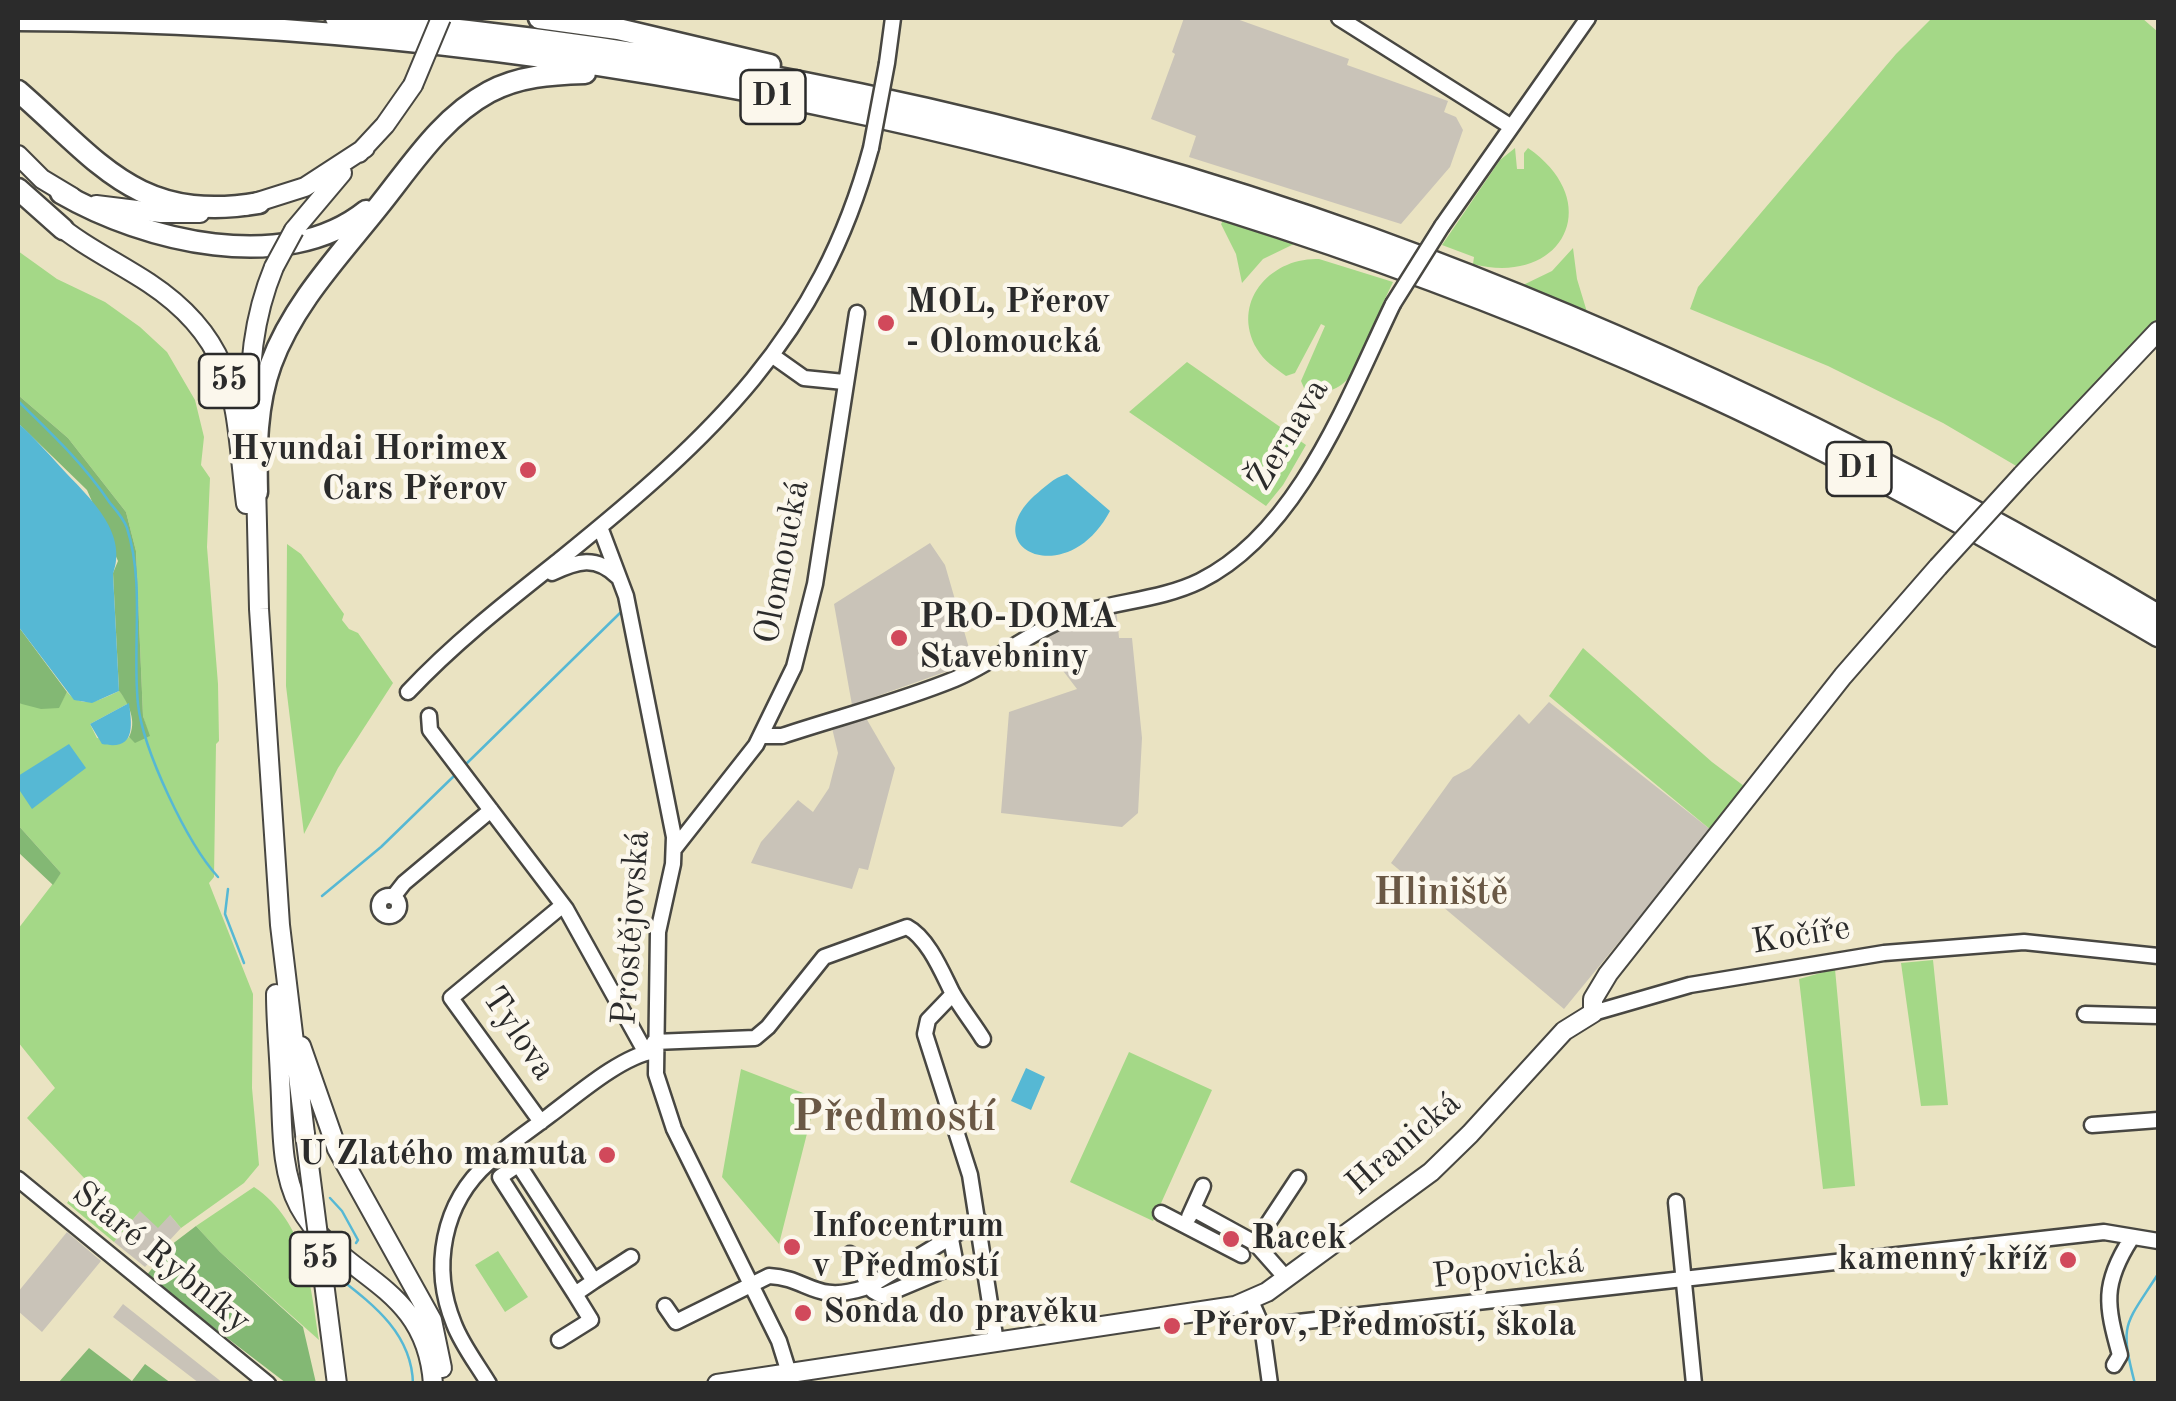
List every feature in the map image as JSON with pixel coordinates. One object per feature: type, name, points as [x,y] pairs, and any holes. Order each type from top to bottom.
[{"type":"highway","name":"D1","points":[[336,18],[546,41],[902,104],[1184,178],[1365,236],[1656,354],[1828,434],[2029,539],[2158,615]]},
{"type":"highway","points":[[539,18],[618,29],[708,49],[902,104]]},
{"type":"highway","name":"D1","points":[[18,20],[239,27],[374,38],[647,73],[976,142],[1248,218],[1392,267],[1678,381],[1943,512],[2158,636]]},
{"type":"highway","points":[[61,192],[106,216],[152,231],[224,243],[287,246],[328,235],[355,220],[453,118],[501,86],[547,74],[647,73]]},
{"type":"highway","points":[[18,90],[86,156],[133,188],[201,206],[260,203]]},
{"type":"highway","points":[[257,492],[259,412],[276,353],[316,284],[407,169]]},
{"type":"highway","points":[[18,189],[63,229]]},
{"type":"main road","name":"55","points":[[258,609],[257,492],[249,398],[257,316],[274,267],[294,230],[395,113],[413,86],[441,18]]},
{"type":"main road","name":"55","points":[[18,155],[33,172],[61,192],[94,204],[162,213],[206,212],[260,203],[314,182],[364,148]]},
{"type":"main road","name":"55","points":[[18,173],[36,202],[63,229],[168,297],[197,326],[220,362],[234,396],[258,609],[288,1005],[337,1384]]},
{"type":"main road","name":"Hranická","points":[[716,1384],[995,1333],[1235,1306],[1286,1278],[1431,1172],[1564,1031],[1593,1013],[1593,999],[1608,974],[1843,676],[2022,475],[2158,331]]},
{"type":"main road","points":[[280,925],[276,1001],[284,1145],[293,1191],[316,1230],[404,1307],[424,1339],[433,1384]]},
{"type":"main road","name":"55","points":[[288,1005],[338,1149],[432,1320],[442,1384]]},
{"type":"street","points":[[408,692],[713,426],[773,356],[806,309],[834,256],[860,190],[872,148],[893,18]]},
{"type":"street","points":[[1339,18],[1510,126]]},
{"type":"street","name":"Žernava","points":[[762,736],[782,736],[942,684],[1067,618],[1181,588],[1221,568],[1274,519],[1310,471],[1392,304],[1510,126],[1588,18]]},
{"type":"street","name":"Olomoucká","points":[[674,848],[736,774],[762,736],[788,680],[811,608],[857,313]]},
{"type":"street","points":[[773,356],[804,378],[844,382]]},
{"type":"street","name":"Prostějovská","points":[[600,526],[622,580],[674,848],[659,924],[651,1049],[656,1074],[670,1118],[780,1344],[789,1373]]},
{"type":"street","points":[[525,588],[583,561],[606,566],[622,580]]},
{"type":"street","points":[[429,716],[430,730],[563,905],[651,1049]]},
{"type":"street","points":[[394,897],[404,882],[491,810]]},
{"type":"street","name":"Tylova","points":[[541,1122],[452,998],[563,905]]},
{"type":"street","points":[[487,1381],[460,1336],[443,1290],[442,1253],[449,1222],[466,1190],[487,1164],[587,1087],[651,1049],[755,1038],[824,957],[903,928],[910,928],[918,936],[983,1039]]},
{"type":"street","name":"Kočíře","points":[[1593,1013],[1690,984],[1928,949],[2024,942],[2158,956]]},
{"type":"street","points":[[952,995],[928,1020],[924,1034],[965,1154],[995,1333]]},
{"type":"street","points":[[2085,1014],[2158,1016]]},
{"type":"street","points":[[2092,1125],[2158,1120]]},
{"type":"street","points":[[507,1147],[594,1281]]},
{"type":"street","points":[[520,1164],[500,1177],[591,1320],[559,1340]]},
{"type":"street","name":"Staré Rybníky","points":[[18,1178],[268,1384]]},
{"type":"street","points":[[1254,1243],[1298,1178]]},
{"type":"street","points":[[1186,1225],[1203,1186]]},
{"type":"street","points":[[1676,1202],[1694,1384]]},
{"type":"street","points":[[1192,1210],[1254,1243],[1286,1278]]},
{"type":"street","points":[[1161,1213],[1242,1255]]},
{"type":"street","points":[[666,1306],[676,1322],[773,1276],[825,1294],[846,1293],[870,1286],[950,1234],[979,1220]]},
{"type":"street","name":"Popovická","points":[[1262,1326],[2104,1232],[2158,1241]]},
{"type":"street","points":[[850,1254],[870,1286],[882,1296],[956,1265],[950,1234]]},
{"type":"street","points":[[2114,1365],[2120,1355],[2107,1295],[2116,1261],[2130,1239]]},
{"type":"street","points":[[575,1294],[631,1257]]},
{"type":"street","points":[[1250,1301],[1262,1326],[1270,1384]]},
{"type":"shaded area","points":[[1184,18],[1234,18],[1349,59],[1347,65],[1448,101],[1444,112],[1456,117],[1463,130],[1450,167],[1401,224],[1189,157],[1196,136],[1151,119]]},
{"type":"shaded area","points":[[930,543],[945,565],[973,662],[852,705],[834,604]]},
{"type":"shaded area","points":[[1115,596],[1119,638],[1132,638],[1142,738],[1138,813],[1122,827],[1001,813],[1009,712],[1077,689],[1031,629],[1055,613]]},
{"type":"shaded area","points":[[1549,702],[1711,830],[1564,1009],[1391,863],[1453,777],[1470,768],[1519,714],[1529,724]]},
{"type":"shaded area","points":[[866,718],[895,768],[868,870],[859,868],[852,889],[751,863],[761,842],[798,800],[813,812],[829,788],[838,753],[832,728]]},
{"type":"shaded area","points":[[140,1211],[170,1215],[181,1228],[145,1267],[114,1242]]},
{"type":"shaded area","points":[[67,1232],[101,1261],[42,1332],[18,1311],[18,1292]]},
{"type":"shaded area","points":[[123,1304],[223,1383],[199,1383],[113,1317]]},
{"type":"green space","points":[[1932,18],[2142,18],[2158,32],[2158,322],[2018,467],[1943,423],[1828,366],[1690,309],[1698,287],[1896,54]]},
{"type":"green space","points":[[1515,148],[1517,169],[1524,169],[1528,148],[1552,170],[1565,193],[1569,215],[1564,235],[1550,252],[1530,263],[1504,268],[1473,264],[1474,257],[1442,245],[1500,160]]},
{"type":"green space","points":[[1223,221],[1294,244],[1263,259],[1242,283]]},
{"type":"green space","points":[[1573,248],[1587,312],[1521,286],[1552,271]]},
{"type":"green space","points":[[18,251],[57,279],[105,302],[167,352],[195,400],[204,437],[201,465],[210,478],[207,547],[219,741],[214,877],[209,883],[253,994],[252,1088],[259,1165],[244,1183],[181,1228],[170,1215],[158,1228],[140,1211],[114,1242],[67,1203],[85,1179],[27,1118],[55,1088],[18,1042],[18,929],[61,873],[18,825],[18,703],[58,708],[67,692],[85,702],[119,691],[129,703],[90,724],[97,738],[124,741],[129,737],[135,742],[149,736],[143,716],[136,551],[126,512],[68,438],[18,395]]},
{"type":"green space","points":[[1319,259],[1393,282],[1357,368],[1335,389],[1321,392],[1304,388],[1301,381],[1325,326],[1321,324],[1295,373],[1286,376],[1257,349],[1249,315],[1252,299],[1271,274],[1301,260]]},
{"type":"green space","points":[[1187,362],[1306,445],[1266,506],[1129,412]]},
{"type":"green space","points":[[18,395],[68,438],[126,512],[136,551],[143,716],[150,736],[135,743],[129,737],[131,713],[119,691],[113,573],[118,561],[87,490],[18,423]]},
{"type":"green space","points":[[287,544],[301,554],[344,614],[342,620],[358,633],[393,683],[338,768],[304,834],[286,686]]},
{"type":"green space","points":[[18,626],[67,692],[59,708],[41,709],[18,703]]},
{"type":"green space","points":[[1583,648],[1744,786],[1711,830],[1549,696]]},
{"type":"green space","points":[[18,825],[61,873],[53,885],[18,852]]},
{"type":"green space","points":[[1933,960],[1948,1105],[1921,1106],[1901,963]]},
{"type":"green space","points":[[1835,969],[1855,1186],[1823,1189],[1799,979]]},
{"type":"green space","points":[[1129,1052],[1212,1090],[1153,1221],[1070,1182]]},
{"type":"green space","points":[[741,1069],[816,1098],[779,1244],[722,1177]]},
{"type":"green space","points":[[254,1187],[271,1201],[295,1236],[308,1276],[319,1340],[196,1226]]},
{"type":"green space","points":[[196,1226],[303,1327],[316,1383],[286,1383],[146,1276],[171,1245]]},
{"type":"green space","points":[[498,1251],[528,1297],[505,1312],[475,1265]]},
{"type":"green space","points":[[89,1348],[132,1381],[145,1364],[171,1383],[58,1383]]},
{"type":"water","points":[[18,423],[96,507],[116,545],[113,574],[119,691],[92,703],[74,700],[18,626]]},
{"type":"water","points":[[1067,474],[1110,511],[1092,536],[1072,550],[1052,556],[1034,554],[1021,546],[1016,532],[1019,515],[1034,496]]},
{"type":"water","points":[[129,703],[131,728],[126,740],[121,744],[102,744],[90,724]]},
{"type":"water","points":[[69,744],[86,768],[32,809],[18,788],[18,776]]},
{"type":"water","points":[[1026,1068],[1045,1077],[1031,1110],[1011,1101]]},
{"type":"waterway","points":[[18,401],[78,462],[126,525],[137,593],[138,704],[148,746],[180,819],[218,877]]},
{"type":"waterway","points":[[464,766],[620,613]]},
{"type":"waterway","points":[[322,896],[381,847],[455,775]]},
{"type":"waterway","points":[[228,889],[225,914],[244,963]]},
{"type":"waterway","points":[[330,1198],[342,1211],[358,1240],[356,1243]]},
{"type":"waterway","points":[[334,1270],[397,1334],[411,1366],[413,1384]]},
{"type":"waterway","points":[[2135,1384],[2127,1348],[2128,1325],[2158,1274]]},
{"type":"place","name":"MOL, Přerov - Olomoucká","points":[[886,323]]},
{"type":"place","name":"Hyundai Horimex Cars Přerov","points":[[528,470]]},
{"type":"place","name":"PRO-DOMA Stavebniny","points":[[899,638]]},
{"type":"place","name":"U Zlatého mamuta","points":[[607,1155]]},
{"type":"place","name":"Racek","points":[[1231,1239]]},
{"type":"place","name":"Infocentrum v Předmostí","points":[[792,1247]]},
{"type":"place","name":"kamenný kříž","points":[[2068,1260]]},
{"type":"place","name":"Sonda do pravěku","points":[[803,1313]]},
{"type":"place","name":"Přerov, Předmostí, škola","points":[[1172,1326]]},
{"type":"district","name":"Hliniště","points":[[1441,894]]},
{"type":"district","name":"Předmostí","points":[[894,1118]]}]
